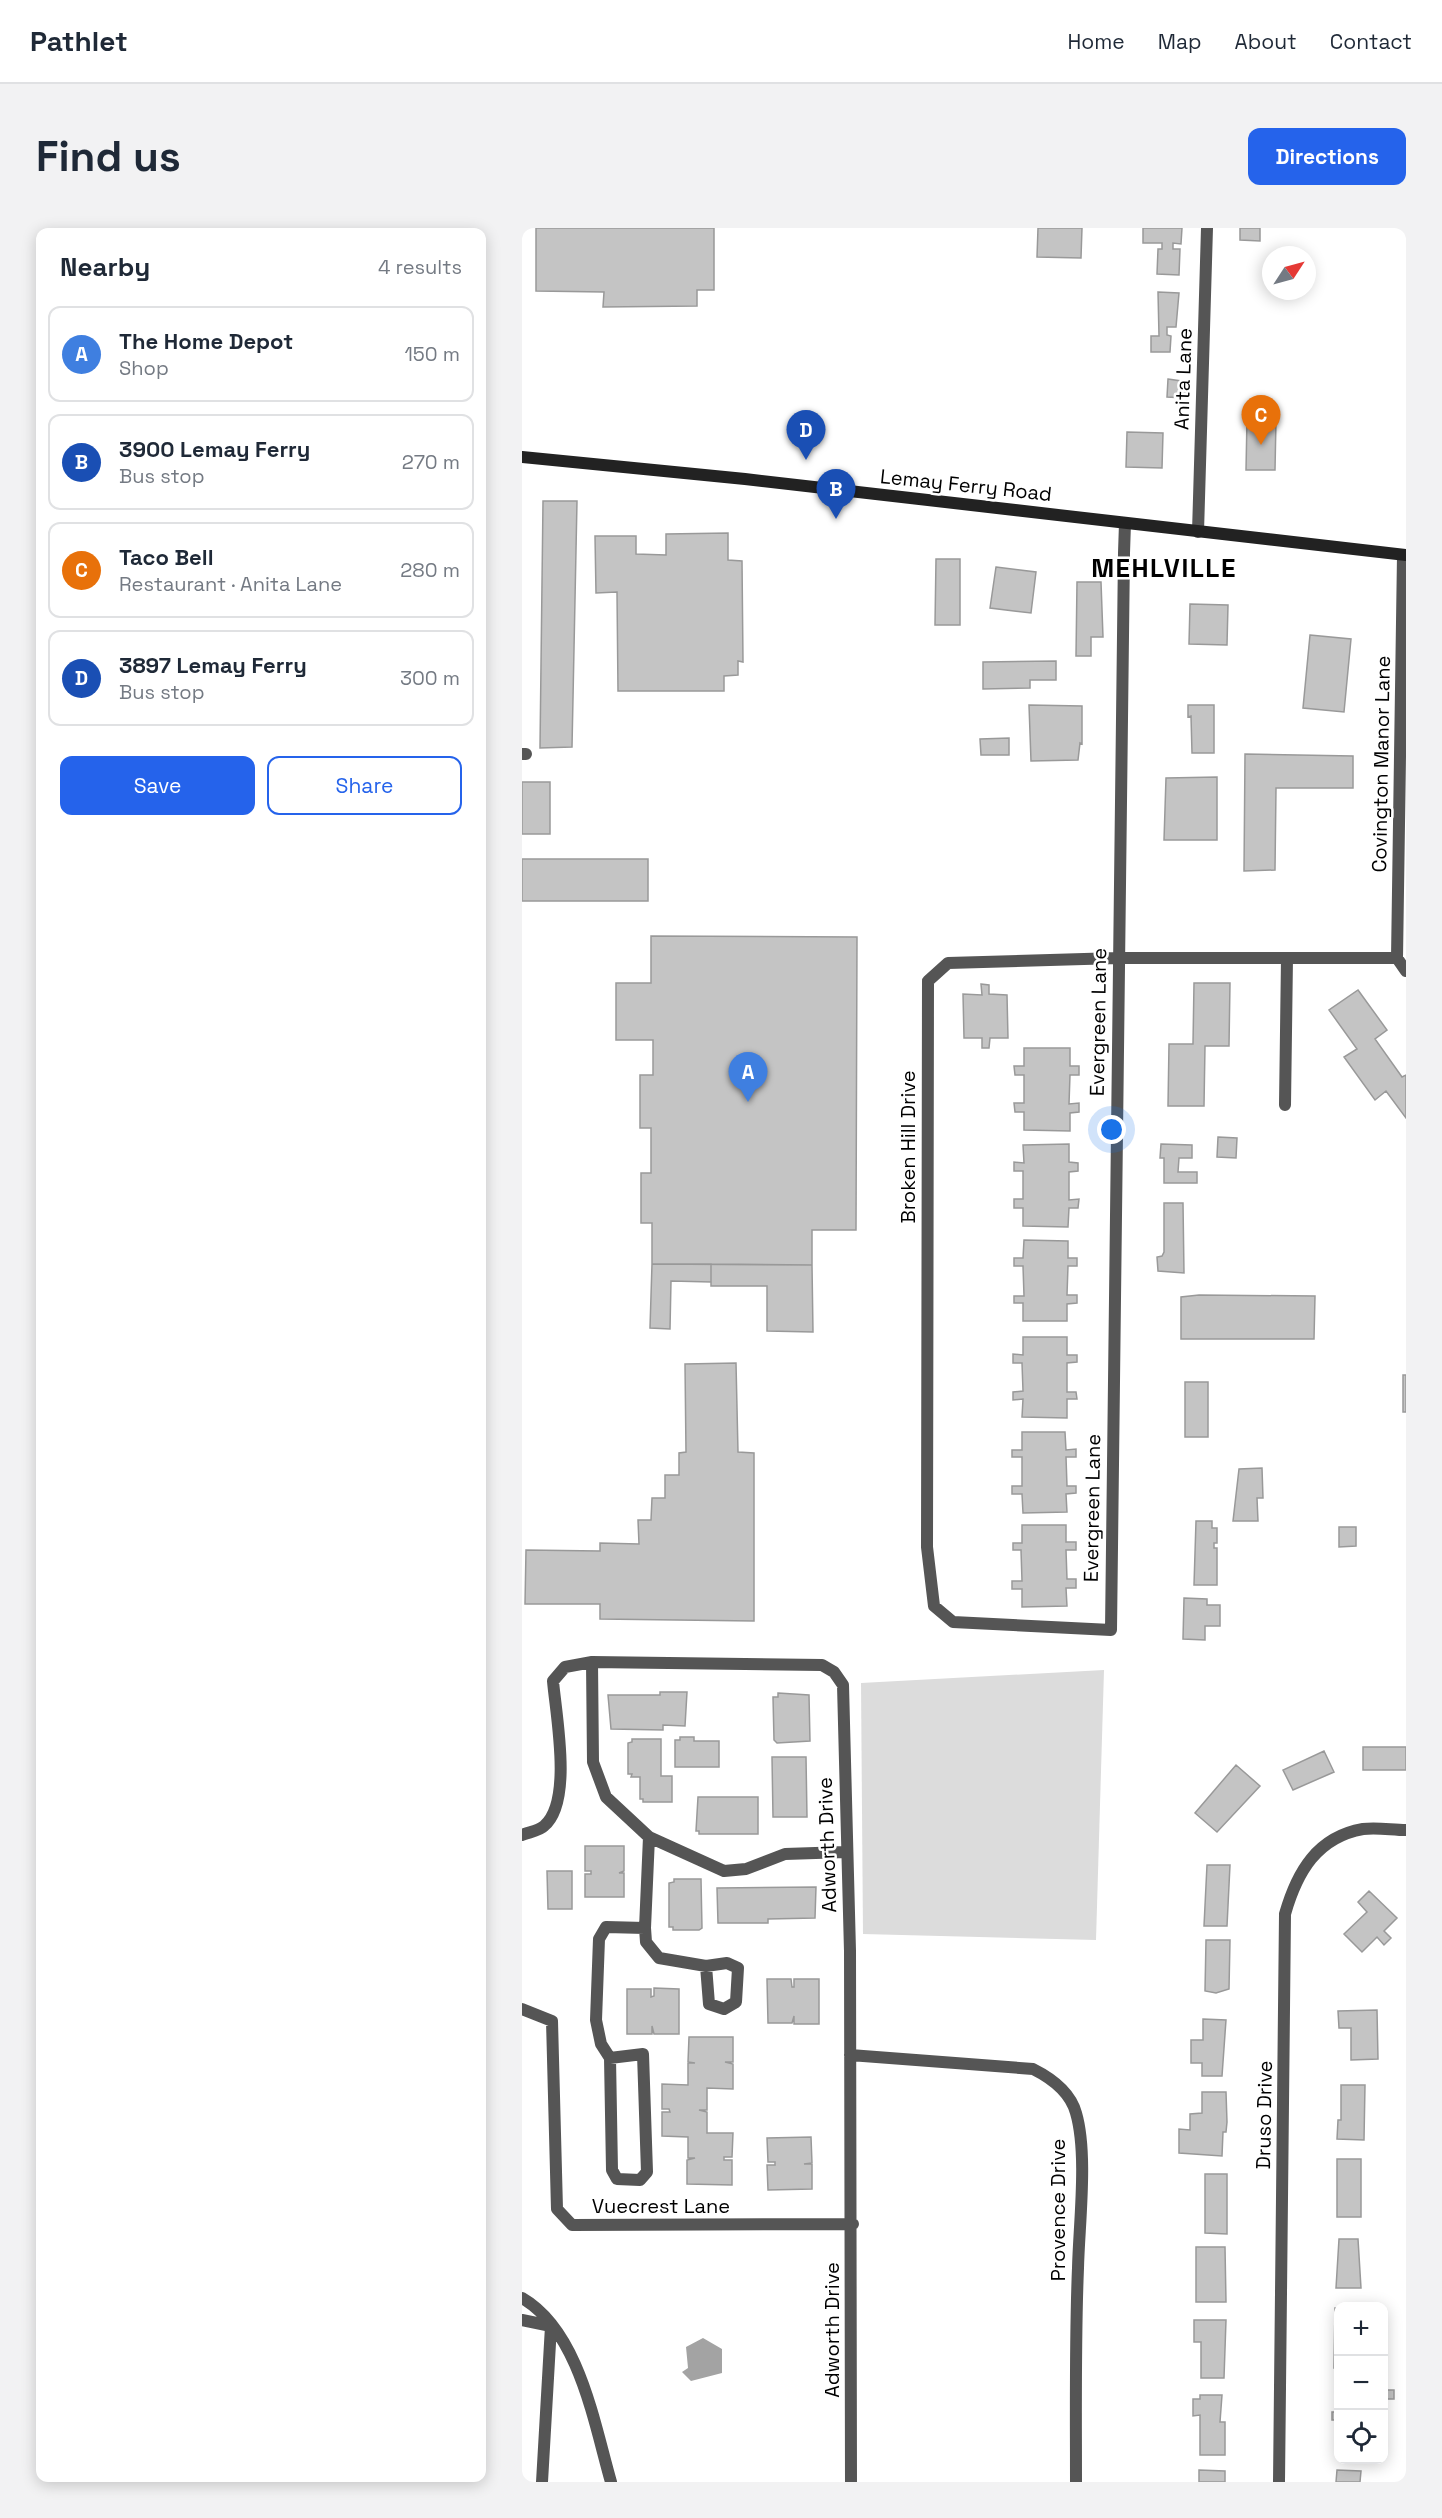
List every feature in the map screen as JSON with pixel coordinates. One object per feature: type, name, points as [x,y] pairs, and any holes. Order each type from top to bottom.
[{"type":"main road","name":"Lemay Ferry Road","points":[[522,457],[1405,555]]},
{"type":"street","name":"Anita Lane","points":[[1198,532],[1207,228]]},
{"type":"street","name":"Evergreen Lane","points":[[1111,1630],[1125,523]]},
{"type":"street","name":"Covington Manor Lane","points":[[1397,958],[1405,555]]},
{"type":"street","name":"Broken Hill Drive","points":[[1111,1630],[952,1622],[934,1606],[927,1547],[928,981],[948,963],[1119,958],[1397,958]]},
{"type":"street","points":[[1286,1105],[1287,958]]},
{"type":"street","points":[[1397,958],[1406,971]]},
{"type":"street","points":[[592,1662],[593,1762],[606,1797],[650,1837],[724,1871],[746,1869],[784,1854],[846,1852]]},
{"type":"street","name":"Adworth Drive","points":[[522,1835],[543,1828],[552,1815],[561,1786],[553,1681],[566,1666],[592,1662],[822,1665],[834,1672],[843,1685],[850,1950],[853,2224],[851,2482]]},
{"type":"street","name":"Druso Drive","points":[[1279,2482],[1286,1914],[1293,1885],[1310,1857],[1334,1838],[1364,1829],[1406,1830]]},
{"type":"street","points":[[650,1837],[646,1942],[658,1958],[706,1966]]},
{"type":"street","points":[[610,2058],[643,2054],[647,2172],[640,2180],[617,2179],[612,2170],[610,2058],[601,2044],[596,2020],[598,1939],[606,1927],[645,1928]]},
{"type":"street","name":"Vuecrest Lane","points":[[522,2009],[552,2021],[557,2209],[572,2225],[853,2224]]},
{"type":"street","name":"Provence Drive","points":[[850,2055],[1033,2068],[1053,2079],[1070,2099],[1076,2113],[1082,2160],[1076,2334],[1076,2482]]},
{"type":"street","points":[[522,2298],[532,2304],[551,2326],[576,2362],[611,2482]]},
{"type":"street","points":[[522,2320],[551,2326]]},
{"type":"street","points":[[542,2482],[551,2326]]},
{"type":"shaded area","points":[[1104,1670],[1096,1940],[863,1934],[861,1683]]},
{"type":"shaded area","points":[[703,2338],[722,2349],[722,2373],[691,2381],[682,2372],[688,2368],[686,2347]]},
{"type":"building","points":[[536,228],[714,228],[714,290],[697,290],[697,306],[603,307],[604,292],[536,291]]},
{"type":"building","points":[[1038,228],[1082,228],[1081,258],[1037,257]]},
{"type":"building","points":[[1143,228],[1182,228],[1181,244],[1173,243],[1173,249],[1180,249],[1179,275],[1157,274],[1158,249],[1162,249],[1162,243],[1143,243]]},
{"type":"building","points":[[1240,228],[1260,228],[1260,241],[1240,240]]},
{"type":"building","points":[[1158,292],[1179,293],[1176,327],[1167,327],[1167,335],[1171,336],[1170,352],[1151,352],[1151,336],[1159,336]]},
{"type":"building","points":[[1168,379],[1188,382],[1185,398],[1167,397]]},
{"type":"building","points":[[1247,419],[1276,420],[1275,470],[1246,470]]},
{"type":"building","points":[[1127,432],[1163,433],[1162,468],[1126,467]]},
{"type":"building","points":[[543,501],[577,501],[572,747],[540,748]]},
{"type":"building","points":[[728,533],[728,560],[742,561],[743,662],[738,661],[738,675],[724,676],[724,691],[618,691],[617,592],[596,593],[595,536],[636,536],[636,554],[666,555],[666,534]]},
{"type":"building","points":[[936,559],[960,559],[960,625],[935,625]]},
{"type":"building","points":[[996,567],[1036,572],[1031,613],[990,608]]},
{"type":"building","points":[[1077,582],[1101,582],[1103,637],[1091,637],[1091,656],[1076,656]]},
{"type":"building","points":[[1190,604],[1228,605],[1227,645],[1189,644]]},
{"type":"building","points":[[1310,635],[1351,639],[1344,712],[1303,708]]},
{"type":"building","points":[[1056,661],[1056,680],[1030,680],[1030,688],[983,689],[983,662]]},
{"type":"building","points":[[1029,705],[1082,706],[1082,744],[1080,743],[1078,760],[1031,761]]},
{"type":"building","points":[[1188,705],[1214,705],[1214,753],[1192,753],[1191,716],[1188,717]]},
{"type":"building","points":[[1009,738],[1009,755],[981,755],[980,739]]},
{"type":"building","points":[[1245,754],[1353,756],[1353,788],[1276,788],[1275,870],[1244,871]]},
{"type":"building","points":[[1217,777],[1217,840],[1164,840],[1166,778]]},
{"type":"building","points":[[522,782],[550,782],[550,834],[522,834]]},
{"type":"building","points":[[522,859],[648,859],[648,901],[522,901]]},
{"type":"building","points":[[651,936],[857,937],[856,1230],[812,1230],[812,1265],[652,1264],[652,1223],[641,1223],[641,1173],[651,1173],[651,1128],[640,1128],[640,1075],[653,1075],[653,1040],[616,1040],[616,983],[651,983]]},
{"type":"building","points":[[1194,983],[1230,983],[1229,1046],[1205,1046],[1204,1106],[1168,1106],[1169,1044],[1193,1044]]},
{"type":"building","points":[[981,984],[989,985],[989,994],[1007,995],[1008,1038],[990,1038],[989,1048],[982,1048],[982,1038],[964,1038],[963,994],[982,995]]},
{"type":"building","points":[[1358,990],[1387,1030],[1375,1039],[1402,1077],[1406,1075],[1406,1118],[1386,1091],[1375,1100],[1344,1057],[1357,1049],[1329,1010]]},
{"type":"building","points":[[1024,1048],[1070,1048],[1070,1066],[1079,1066],[1079,1075],[1070,1075],[1069,1104],[1079,1103],[1079,1112],[1070,1113],[1070,1131],[1024,1130],[1024,1112],[1015,1112],[1014,1103],[1024,1103],[1024,1075],[1015,1075],[1014,1066],[1024,1066]]},
{"type":"building","points":[[1218,1137],[1237,1138],[1236,1158],[1217,1157]]},
{"type":"building","points":[[1069,1144],[1069,1162],[1078,1163],[1078,1171],[1069,1172],[1069,1200],[1079,1199],[1078,1208],[1069,1208],[1068,1227],[1023,1226],[1023,1208],[1014,1208],[1014,1199],[1023,1199],[1023,1171],[1014,1171],[1014,1162],[1024,1163],[1023,1145]]},
{"type":"building","points":[[1161,1144],[1192,1145],[1192,1158],[1179,1158],[1178,1172],[1197,1172],[1197,1183],[1164,1183],[1164,1158],[1160,1158]]},
{"type":"building","points":[[1164,1203],[1183,1203],[1184,1273],[1158,1271],[1157,1257],[1162,1256],[1164,1252]]},
{"type":"building","points":[[1024,1240],[1068,1241],[1068,1258],[1077,1258],[1077,1266],[1068,1266],[1067,1295],[1077,1295],[1077,1303],[1067,1304],[1067,1321],[1023,1321],[1023,1303],[1014,1303],[1014,1296],[1024,1296],[1023,1266],[1014,1266],[1014,1258],[1023,1258]]},
{"type":"building","points":[[652,1264],[711,1264],[711,1282],[671,1281],[670,1329],[650,1328]]},
{"type":"building","points":[[711,1264],[812,1265],[813,1332],[767,1331],[767,1286],[711,1286]]},
{"type":"building","points":[[1199,1295],[1315,1296],[1314,1339],[1181,1339],[1181,1297]]},
{"type":"building","points":[[1023,1337],[1067,1337],[1067,1355],[1077,1355],[1077,1362],[1067,1363],[1067,1392],[1076,1392],[1077,1399],[1067,1399],[1067,1418],[1022,1417],[1023,1399],[1013,1400],[1013,1392],[1023,1391],[1022,1363],[1013,1363],[1013,1354],[1023,1355]]},
{"type":"building","points":[[736,1363],[738,1452],[754,1453],[754,1621],[600,1619],[600,1604],[525,1604],[526,1550],[600,1551],[600,1543],[639,1544],[638,1520],[651,1520],[652,1498],[665,1498],[665,1475],[679,1475],[679,1453],[686,1452],[685,1364]]},
{"type":"building","points":[[1403,1375],[1406,1375],[1406,1412],[1403,1412]]},
{"type":"building","points":[[1185,1382],[1208,1382],[1208,1437],[1185,1437]]},
{"type":"building","points":[[1022,1432],[1065,1432],[1066,1450],[1076,1449],[1076,1457],[1066,1457],[1067,1486],[1076,1486],[1076,1493],[1066,1494],[1067,1512],[1023,1513],[1022,1494],[1012,1494],[1012,1486],[1022,1486],[1022,1457],[1012,1457],[1012,1450],[1022,1450]]},
{"type":"building","points":[[1262,1468],[1263,1498],[1257,1498],[1258,1521],[1233,1521],[1239,1469]]},
{"type":"building","points":[[1196,1521],[1212,1521],[1212,1528],[1217,1528],[1217,1543],[1214,1543],[1214,1548],[1217,1548],[1217,1585],[1194,1585]]},
{"type":"building","points":[[1022,1525],[1066,1525],[1066,1542],[1076,1542],[1076,1550],[1066,1550],[1067,1579],[1076,1579],[1076,1588],[1066,1588],[1067,1606],[1022,1607],[1022,1589],[1012,1589],[1012,1581],[1022,1581],[1021,1550],[1013,1550],[1013,1543],[1022,1543]]},
{"type":"building","points":[[1339,1527],[1356,1527],[1356,1546],[1339,1547]]},
{"type":"building","points":[[1184,1598],[1207,1599],[1207,1605],[1220,1605],[1220,1626],[1205,1626],[1205,1640],[1183,1639]]},
{"type":"building","points":[[660,1692],[687,1692],[685,1726],[663,1725],[663,1730],[611,1729],[608,1695],[660,1695]]},
{"type":"building","points":[[778,1693],[809,1695],[810,1741],[777,1743],[774,1740],[773,1697],[778,1697]]},
{"type":"building","points":[[680,1737],[694,1737],[694,1741],[719,1741],[719,1767],[675,1767],[675,1740],[680,1740]]},
{"type":"building","points":[[632,1739],[661,1739],[661,1776],[672,1776],[672,1802],[643,1802],[643,1799],[640,1799],[640,1777],[631,1777],[632,1774],[628,1774],[628,1743],[632,1742]]},
{"type":"building","points":[[1363,1747],[1406,1747],[1406,1770],[1363,1770]]},
{"type":"building","points":[[1324,1751],[1334,1772],[1293,1790],[1283,1770]]},
{"type":"building","points":[[772,1757],[806,1757],[807,1817],[773,1817]]},
{"type":"building","points":[[1236,1765],[1260,1786],[1217,1832],[1195,1813]]},
{"type":"building","points":[[698,1797],[758,1797],[758,1834],[699,1834],[699,1831],[696,1831]]},
{"type":"building","points":[[585,1846],[624,1846],[624,1871],[619,1873],[624,1873],[624,1897],[585,1897],[585,1874],[591,1874],[591,1871],[585,1871]]},
{"type":"building","points":[[1207,1865],[1230,1865],[1227,1926],[1204,1926]]},
{"type":"building","points":[[547,1871],[572,1871],[572,1909],[548,1909]]},
{"type":"building","points":[[674,1879],[701,1879],[702,1928],[699,1930],[673,1930],[673,1927],[669,1927],[669,1883],[674,1882]]},
{"type":"building","points":[[816,1887],[815,1918],[768,1919],[768,1923],[718,1923],[717,1888]]},
{"type":"building","points":[[1369,1891],[1397,1918],[1384,1931],[1391,1938],[1384,1945],[1377,1937],[1362,1952],[1344,1934],[1367,1912],[1358,1902]]},
{"type":"building","points":[[1206,1940],[1230,1940],[1229,1989],[1216,1993],[1205,1991]]},
{"type":"building","points":[[767,1979],[791,1979],[792,1987],[794,1987],[794,1979],[819,1979],[819,2024],[794,2024],[794,2016],[792,2023],[768,2023]]},
{"type":"building","points":[[654,1988],[679,1989],[679,2034],[654,2034],[652,2026],[652,2034],[627,2034],[627,1989],[651,1989],[651,1997],[654,1996]]},
{"type":"building","points":[[1377,2010],[1378,2059],[1351,2060],[1351,2028],[1339,2028],[1338,2011]]},
{"type":"building","points":[[1203,2019],[1226,2020],[1222,2076],[1202,2076],[1202,2063],[1191,2063],[1191,2040],[1203,2040]]},
{"type":"building","points":[[689,2037],[733,2037],[733,2062],[725,2062],[733,2064],[733,2089],[707,2088],[707,2110],[699,2110],[707,2112],[707,2133],[733,2133],[732,2157],[724,2157],[724,2160],[732,2160],[732,2185],[687,2184],[687,2160],[695,2158],[688,2158],[688,2137],[662,2136],[662,2112],[670,2112],[669,2109],[662,2109],[662,2084],[688,2085],[688,2063],[695,2063],[688,2062]]},
{"type":"building","points":[[1341,2085],[1365,2085],[1364,2140],[1337,2139],[1338,2120],[1341,2120]]},
{"type":"building","points":[[1202,2092],[1226,2092],[1227,2122],[1226,2132],[1223,2132],[1222,2156],[1179,2153],[1179,2129],[1190,2130],[1190,2114],[1202,2113]]},
{"type":"building","points":[[811,2137],[812,2163],[804,2164],[812,2164],[812,2189],[768,2190],[767,2165],[775,2165],[775,2162],[768,2162],[767,2138]]},
{"type":"building","points":[[1337,2159],[1361,2159],[1361,2217],[1337,2217]]},
{"type":"building","points":[[1205,2174],[1227,2174],[1227,2234],[1205,2233]]},
{"type":"building","points":[[1339,2239],[1358,2239],[1361,2288],[1336,2288]]},
{"type":"building","points":[[1196,2247],[1225,2247],[1226,2302],[1196,2302]]},
{"type":"building","points":[[1194,2320],[1226,2320],[1224,2378],[1201,2378],[1201,2342],[1194,2342]]},
{"type":"building","points":[[1388,2390],[1394,2390],[1394,2399],[1388,2399]]},
{"type":"building","points":[[1200,2395],[1222,2395],[1220,2422],[1225,2422],[1225,2455],[1200,2455],[1200,2415],[1193,2416],[1193,2399],[1200,2399]]},
{"type":"building","points":[[1199,2470],[1225,2471],[1225,2482],[1199,2482]]},
{"type":"building","points":[[1337,2470],[1361,2471],[1360,2482],[1336,2482]]},
{"type":"place","name":"Taco Bell","points":[[1261,445]]},
{"type":"place","name":"3897 Lemay Ferry","points":[[806,460]]},
{"type":"place","name":"3900 Lemay Ferry","points":[[836,519]]},
{"type":"place","name":"The Home Depot","points":[[748,1102]]},
{"type":"district","name":"MEHLVILLE","points":[[1164,568]]}]
